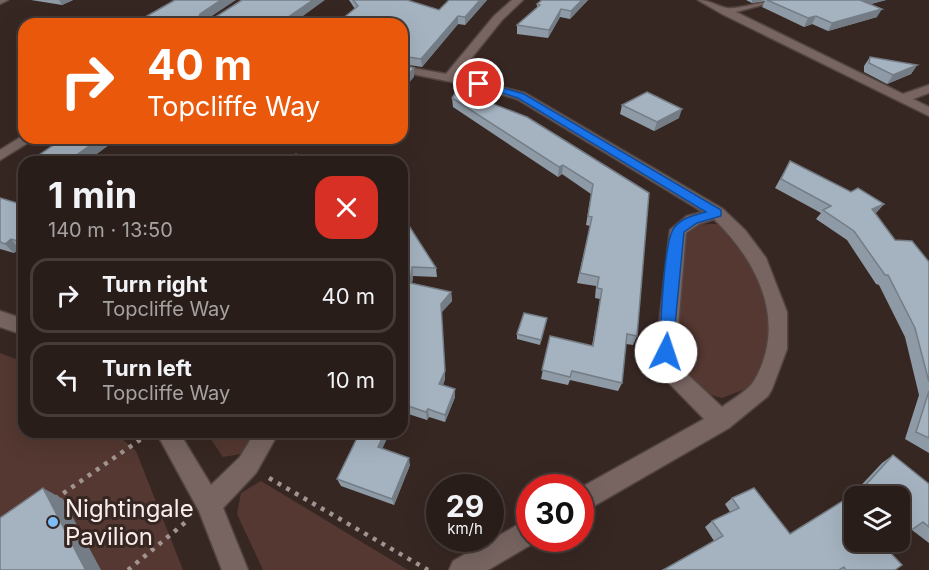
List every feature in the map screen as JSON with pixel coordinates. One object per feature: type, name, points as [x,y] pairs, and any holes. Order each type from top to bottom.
[{"type":"street","points":[[449,78],[498,18],[518,0]]},
{"type":"street","points":[[703,0],[929,112]]},
{"type":"street","points":[[725,12],[776,0]]},
{"type":"street","points":[[408,70],[521,96],[717,213],[739,234],[760,262],[778,312],[777,349],[761,389],[721,421],[594,494]]},
{"type":"street","points":[[902,99],[929,89]]},
{"type":"street","points":[[0,156],[19,144]]},
{"type":"street","points":[[717,213],[693,220],[678,230],[674,252],[666,352],[676,377],[721,421]]},
{"type":"street","points":[[0,319],[18,325]]},
{"type":"street","points":[[170,438],[209,504],[235,570]]},
{"type":"street","points":[[209,504],[248,465],[264,438]]},
{"type":"street","points":[[462,570],[516,539]]},
{"type":"path","points":[[47,505],[142,438]]},
{"type":"path","points":[[248,465],[428,570]]},
{"type":"path","points":[[128,570],[209,504]]},
{"type":"shaded area","points":[[720,224],[748,252],[772,310],[768,347],[753,386],[722,398],[711,395],[682,371],[674,351],[686,235],[698,225]]},
{"type":"shaded area","points":[[0,353],[18,360],[18,438],[121,438],[136,451],[183,570],[0,570]]},
{"type":"shaded area","points":[[210,438],[257,438],[247,453],[223,457]]},
{"type":"shaded area","points":[[261,481],[408,570],[263,570],[237,514],[241,493]]},
{"type":"building","points":[[175,0],[221,0],[199,17],[214,18],[144,18]]},
{"type":"building","points":[[242,0],[313,0],[287,18],[214,18]]},
{"type":"building","points":[[353,0],[407,0],[439,10],[449,0],[480,0],[465,17],[458,16],[421,59],[408,57],[408,18],[343,18],[358,6]]},
{"type":"building","points":[[542,0],[582,0],[571,11],[561,9],[549,30],[517,25],[540,5],[537,4]]},
{"type":"building","points":[[767,0],[860,0],[882,9],[832,23],[816,16],[808,18]]},
{"type":"building","points":[[870,57],[917,65],[893,75],[869,63]]},
{"type":"building","points":[[408,66],[414,68],[408,75]]},
{"type":"building","points":[[457,90],[527,117],[649,193],[637,336],[627,334],[622,383],[572,371],[570,377],[542,370],[550,336],[593,346],[602,289],[597,288],[599,277],[580,273],[592,217],[588,216],[593,184],[563,165],[559,167],[452,98]]},
{"type":"building","points":[[647,92],[682,109],[657,122],[622,105]]},
{"type":"building","points":[[55,144],[92,144],[75,156],[37,156]]},
{"type":"building","points":[[790,161],[851,192],[858,188],[884,204],[872,209],[895,240],[912,241],[929,262],[929,382],[915,328],[888,275],[885,275],[854,231],[823,210],[831,206],[781,179]]},
{"type":"building","points":[[0,198],[18,203],[18,241],[11,239],[5,244],[0,242]]},
{"type":"building","points":[[408,224],[436,268],[412,267],[410,283],[451,292],[441,304],[445,371],[439,384],[455,389],[445,415],[428,409],[426,412],[408,406]]},
{"type":"building","points":[[524,313],[547,318],[541,340],[517,334]]},
{"type":"building","points":[[929,391],[929,438],[916,432]]},
{"type":"building","points":[[357,438],[382,438],[378,447],[409,458],[392,499],[337,479]]},
{"type":"building","points":[[893,455],[929,484],[929,527],[923,522],[910,531],[910,486],[865,486]]},
{"type":"building","name":"Nightingale Pavilion","points":[[43,488],[85,569],[0,570],[0,518]]},
{"type":"building","points":[[754,488],[790,534],[844,500],[844,552],[890,552],[902,565],[895,570],[846,570],[844,567],[839,570],[663,570],[723,536],[712,521],[739,508],[732,498]]},
{"type":"place","name":"Nightingale Pavilion","points":[[53,522]]},
{"type":"route","points":[[479,84],[521,96],[717,213],[693,220],[678,230],[674,252],[666,352]]}]
